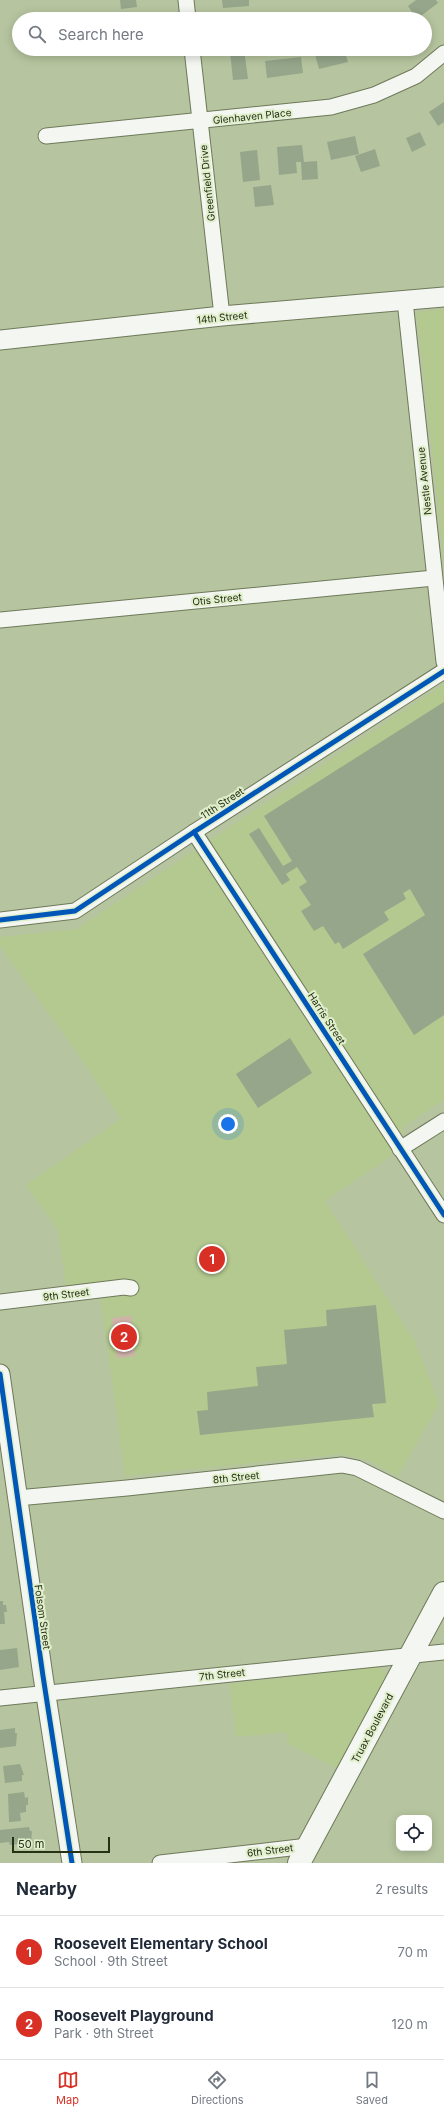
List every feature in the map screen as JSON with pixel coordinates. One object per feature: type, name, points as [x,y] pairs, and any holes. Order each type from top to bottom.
[{"type":"main road","name":"Truax Boulevard","points":[[304,1854],[444,1593]]},
{"type":"street","points":[[186,0],[187,12]]},
{"type":"street","name":"Glenhaven Place","points":[[46,136],[200,122],[331,107],[374,96],[416,76],[444,53]]},
{"type":"street","name":"Greenfield Drive","points":[[193,56],[222,316]]},
{"type":"street","name":"14th Street","points":[[0,340],[222,316],[444,297]]},
{"type":"street","name":"Nestle Avenue","points":[[405,301],[444,662]]},
{"type":"street","name":"Otis Street","points":[[0,620],[434,578]]},
{"type":"street","name":"11th Street","points":[[0,920],[76,911],[194,832],[444,671]]},
{"type":"street","name":"Harris Street","points":[[194,832],[444,1215]]},
{"type":"street","points":[[400,1149],[444,1121]]},
{"type":"street","name":"9th Street","points":[[0,1302],[124,1287],[131,1288]]},
{"type":"street","name":"Folsom Street","points":[[0,1374],[45,1693],[72,1863]]},
{"type":"street","name":"8th Street","points":[[17,1498],[342,1465],[357,1468],[444,1512]]},
{"type":"street","name":"7th Street","points":[[0,1698],[411,1654],[444,1652]]},
{"type":"street","name":"6th Street","points":[[160,1863],[304,1854]]},
{"type":"shaded area","points":[[444,309],[444,560],[417,312]]},
{"type":"shaded area","points":[[444,684],[444,1100],[404,1126],[394,1154],[325,1201],[415,1342],[439,1404],[398,1476],[370,1461],[343,1454],[125,1476],[100,1295],[67,1291],[58,1230],[26,1185],[121,1119],[83,1061],[0,946],[0,937],[77,929]]},
{"type":"shaded area","points":[[131,1316],[135,1356],[117,1358],[112,1318]]},
{"type":"shaded area","points":[[374,1667],[380,1668],[384,1671],[386,1677],[385,1684],[338,1769],[288,1744],[286,1732],[236,1737],[230,1684]]},
{"type":"building","points":[[120,0],[136,0],[137,7],[121,9]]},
{"type":"building","points":[[222,0],[249,0],[249,6],[223,8]]},
{"type":"building","points":[[416,0],[436,0],[438,3],[426,12],[412,12],[408,6]]},
{"type":"building","points":[[230,56],[245,56],[248,79],[233,80]]},
{"type":"building","points":[[315,56],[346,56],[348,62],[319,69]]},
{"type":"building","points":[[301,57],[303,73],[267,78],[265,61]]},
{"type":"building","points":[[444,102],[444,122],[438,126],[429,112]]},
{"type":"building","points":[[420,132],[426,145],[412,152],[406,138]]},
{"type":"building","points":[[355,136],[359,154],[331,160],[327,142]]},
{"type":"building","points":[[302,145],[304,162],[317,161],[318,179],[302,180],[301,162],[296,162],[297,173],[279,175],[277,147]]},
{"type":"building","points":[[375,149],[380,166],[361,172],[355,156]]},
{"type":"building","points":[[257,150],[260,180],[243,182],[240,152]]},
{"type":"building","points":[[271,185],[274,205],[255,207],[253,187]]},
{"type":"building","points":[[444,702],[444,1015],[414,1035],[363,954],[425,915],[410,889],[403,893],[406,899],[384,912],[389,920],[343,949],[339,942],[335,944],[323,926],[314,931],[301,911],[311,905],[299,887],[307,882],[297,867],[286,874],[290,880],[282,885],[249,834],[259,828],[283,866],[292,861],[264,816]]},
{"type":"building","points":[[290,1038],[312,1073],[258,1108],[236,1074]]},
{"type":"building","points":[[376,1305],[386,1403],[372,1404],[374,1417],[200,1435],[197,1411],[208,1410],[207,1392],[258,1386],[256,1367],[287,1364],[284,1330],[327,1326],[326,1310]]},
{"type":"building","points":[[0,1601],[3,1601],[3,1605],[6,1605],[7,1612],[4,1612],[5,1624],[0,1624]]},
{"type":"building","points":[[17,1648],[19,1667],[0,1670],[0,1650]]},
{"type":"building","points":[[15,1728],[15,1733],[17,1733],[16,1746],[0,1748],[0,1730]]},
{"type":"building","points":[[20,1764],[24,1775],[22,1775],[22,1781],[5,1783],[3,1766]]},
{"type":"building","points":[[24,1792],[25,1798],[28,1797],[26,1812],[20,1813],[21,1821],[9,1822],[8,1794]]},
{"type":"building","points":[[29,1827],[30,1831],[32,1831],[31,1843],[10,1845],[9,1842],[0,1843],[0,1830]]},
{"type":"cycle path","points":[[0,920],[75,911],[194,832],[444,671]]},
{"type":"cycle path","points":[[194,832],[444,1215]]},
{"type":"cycle path","points":[[0,1374],[43,1676],[72,1863]]},
{"type":"place","name":"Roosevelt Elementary School","points":[[212,1259]]},
{"type":"place","name":"Roosevelt Playground","points":[[124,1337]]}]
